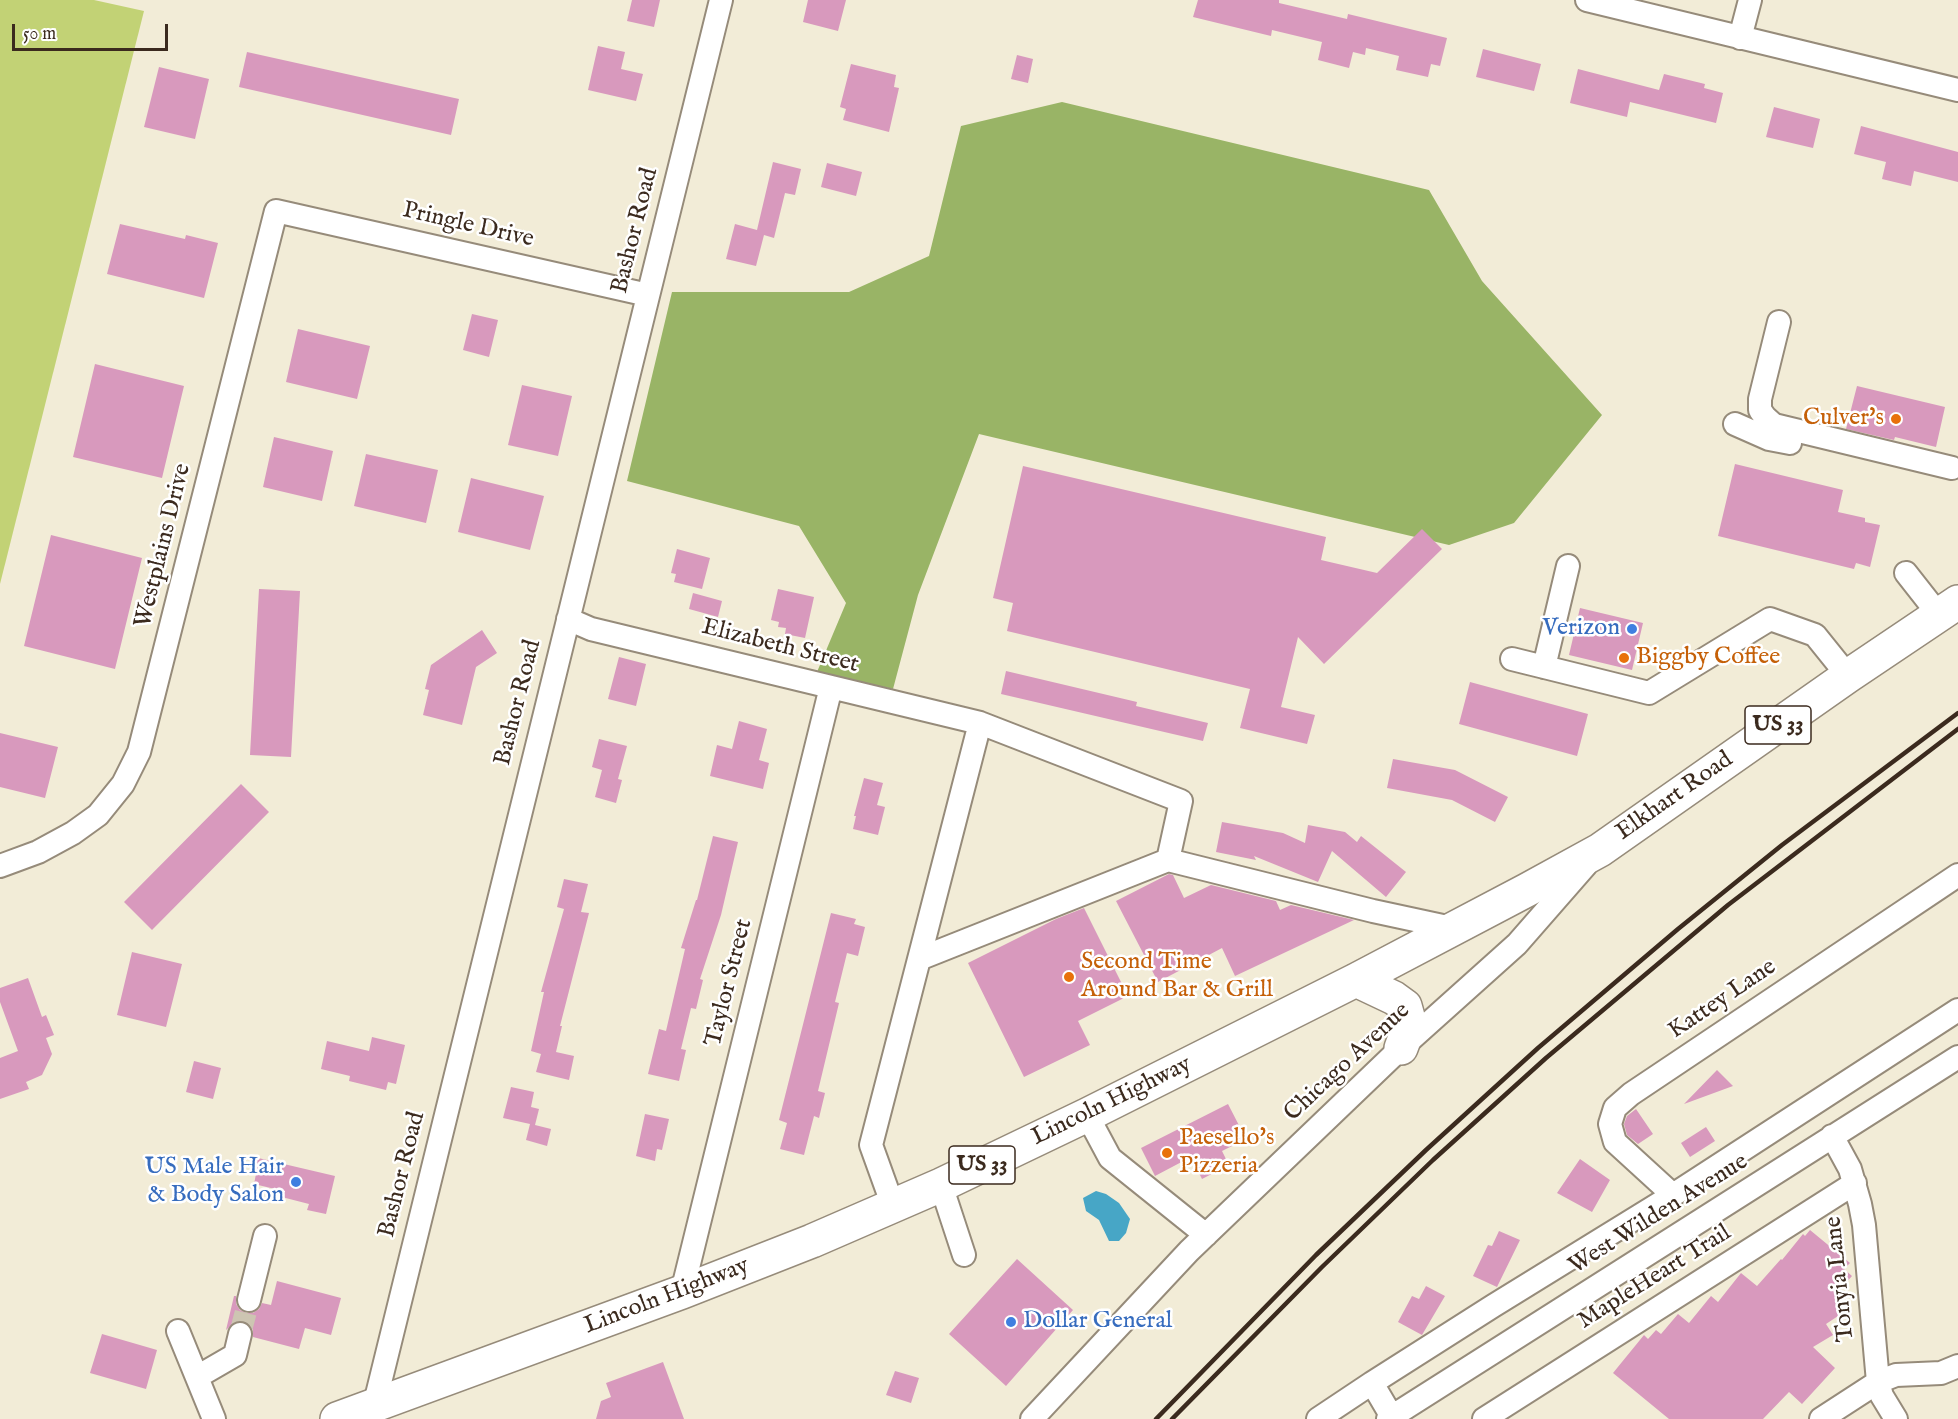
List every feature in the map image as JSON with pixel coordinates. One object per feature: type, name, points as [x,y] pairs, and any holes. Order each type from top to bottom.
[{"type":"highway","name":"Elkhart Road","points":[[1600,850],[1848,676],[1948,609]]},
{"type":"highway","name":"Lincoln Highway","points":[[337,1419],[372,1412],[417,1391],[682,1292],[812,1241],[941,1185],[1087,1115],[1356,980],[1600,850]]},
{"type":"highway","points":[[1356,980],[1394,998],[1405,1006],[1410,1024],[1401,1048]]},
{"type":"street","name":"Bashor Road","points":[[372,1412],[721,0]]},
{"type":"street","points":[[1587,0],[1958,90]]},
{"type":"street","points":[[1740,38],[1750,0]]},
{"type":"street","name":"Pringle Drive","points":[[276,211],[648,295]]},
{"type":"street","name":"Westplains Drive","points":[[0,866],[38,852],[73,833],[98,814],[123,784],[139,752],[276,211]]},
{"type":"street","points":[[1779,322],[1760,399],[1760,410],[1774,425],[1955,466]]},
{"type":"street","points":[[1735,424],[1769,439],[1937,477],[1955,466]]},
{"type":"street","points":[[1544,667],[1568,566]]},
{"type":"street","points":[[1906,573],[1948,609]]},
{"type":"street","name":"Elizabeth Street","points":[[568,619],[591,629],[980,723],[1181,801],[1168,860]]},
{"type":"street","points":[[1512,659],[1649,693],[1770,619],[1815,635],[1848,676]]},
{"type":"street","name":"Taylor Street","points":[[682,1292],[831,687]]},
{"type":"street","points":[[893,1206],[871,1145],[980,723]]},
{"type":"street","name":"Chicago Avenue","points":[[1032,1419],[1189,1251],[1401,1048],[1517,944],[1600,850]]},
{"type":"street","points":[[919,959],[1168,860],[1373,911],[1452,928]]},
{"type":"street","name":"Kattey Lane","points":[[1672,1195],[1615,1142],[1610,1124],[1615,1108],[1631,1094],[1958,875]]},
{"type":"street","points":[[1318,1419],[1493,1306],[1672,1195],[1958,1010]]},
{"type":"street","name":"West Wilden Avenue","points":[[1390,1418],[1958,1057]]},
{"type":"street","points":[[1087,1115],[1110,1158],[1206,1235]]},
{"type":"street","name":"Tonyia Lane","points":[[1832,1136],[1856,1183],[1864,1225],[1878,1383],[1882,1396],[1896,1419]]},
{"type":"street","points":[[1725,1161],[1745,1192]]},
{"type":"street","name":"MapleHeart Trail","points":[[1484,1419],[1856,1183]]},
{"type":"street","points":[[941,1185],[964,1255]]},
{"type":"street","points":[[249,1299],[265,1236]]},
{"type":"street","points":[[178,1331],[214,1419]]},
{"type":"street","points":[[197,1377],[235,1355],[240,1334]]},
{"type":"street","points":[[1821,1419],[1878,1383],[1896,1375],[1941,1372],[1958,1366]]},
{"type":"street","points":[[1372,1383],[1390,1418]]},
{"type":"green space","points":[[0,0],[94,0],[144,11],[0,584]]},
{"type":"green space","points":[[1062,102],[1429,190],[1482,281],[1602,415],[1514,523],[1449,545],[979,434],[918,595],[893,689],[817,672],[846,603],[799,526],[627,481],[672,292],[849,292],[929,256],[961,126]]},
{"type":"water","points":[[1096,1191],[1106,1194],[1119,1203],[1130,1219],[1126,1233],[1119,1241],[1109,1241],[1099,1220],[1086,1211],[1083,1198]]},
{"type":"building","points":[[632,0],[660,0],[654,27],[627,21]]},
{"type":"building","points":[[808,0],[846,0],[838,31],[803,22]]},
{"type":"building","points":[[1198,0],[1279,0],[1279,3],[1347,19],[1348,14],[1447,38],[1440,66],[1431,64],[1428,77],[1396,70],[1399,56],[1366,48],[1365,55],[1353,52],[1349,68],[1318,60],[1322,42],[1272,30],[1271,36],[1193,17]]},
{"type":"building","points":[[598,46],[625,52],[621,69],[643,74],[636,101],[588,90]]},
{"type":"building","points":[[1483,49],[1541,64],[1534,91],[1476,77]]},
{"type":"building","points":[[247,52],[459,99],[451,135],[239,87]]},
{"type":"building","points":[[1017,55],[1033,59],[1028,83],[1011,79]]},
{"type":"building","points":[[851,64],[896,75],[894,87],[899,88],[889,132],[843,120],[846,109],[840,107]]},
{"type":"building","points":[[159,67],[209,79],[195,139],[144,127]]},
{"type":"building","points":[[1578,69],[1659,90],[1664,74],[1705,84],[1704,88],[1723,93],[1716,123],[1630,102],[1627,117],[1570,103]]},
{"type":"building","points":[[1774,107],[1820,119],[1813,148],[1766,137]]},
{"type":"building","points":[[1861,126],[1958,152],[1958,182],[1914,171],[1911,186],[1882,179],[1886,162],[1854,154]]},
{"type":"building","points":[[773,162],[801,169],[795,195],[785,193],[774,238],[764,235],[756,266],[726,259],[735,224],[757,230]]},
{"type":"building","points":[[827,163],[862,172],[856,196],[821,187]]},
{"type":"building","points":[[120,224],[185,239],[186,235],[218,243],[204,298],[107,274]]},
{"type":"building","points":[[472,314],[498,320],[489,357],[463,350]]},
{"type":"building","points":[[298,329],[370,346],[357,399],[286,382]]},
{"type":"building","points":[[95,364],[184,386],[162,478],[73,457]]},
{"type":"building","points":[[522,385],[572,396],[558,456],[508,445]]},
{"type":"building","name":"Culver's","points":[[1857,386],[1945,407],[1936,447],[1846,429]]},
{"type":"building","points":[[274,437],[333,451],[322,501],[263,487]]},
{"type":"building","points":[[366,454],[438,470],[426,523],[354,506]]},
{"type":"building","points":[[1735,464],[1843,490],[1838,512],[1865,518],[1865,522],[1880,525],[1870,567],[1856,563],[1854,569],[1718,536]]},
{"type":"building","points":[[1023,466],[1326,537],[1321,560],[1377,573],[1422,529],[1442,549],[1324,664],[1298,637],[1281,707],[1315,715],[1307,744],[1240,728],[1250,689],[1007,631],[1013,603],[993,598]]},
{"type":"building","points":[[471,478],[544,496],[530,550],[458,532]]},
{"type":"building","points":[[51,535],[142,558],[115,669],[24,646]]},
{"type":"building","points":[[677,549],[710,558],[702,589],[674,582],[676,574],[671,573]]},
{"type":"building","points":[[259,589],[300,591],[291,757],[250,755]]},
{"type":"building","points":[[778,589],[814,597],[805,638],[785,634],[786,628],[778,627],[779,622],[771,620]]},
{"type":"building","points":[[693,593],[722,601],[718,617],[689,609]]},
{"type":"building","points":[[1580,608],[1643,623],[1632,670],[1569,655]]},
{"type":"building","points":[[482,630],[497,653],[476,667],[462,725],[423,715],[429,690],[425,689],[431,665]]},
{"type":"building","points":[[619,657],[646,664],[636,706],[608,699]]},
{"type":"building","points":[[1006,671],[1137,702],[1136,706],[1208,723],[1203,741],[1001,694]]},
{"type":"building","points":[[1470,682],[1588,714],[1577,756],[1459,724]]},
{"type":"building","points":[[739,721],[767,729],[759,760],[769,763],[763,789],[710,776],[717,745],[732,749]]},
{"type":"building","points":[[0,733],[58,747],[45,798],[0,787]]},
{"type":"building","points":[[599,739],[627,746],[618,779],[622,780],[616,803],[595,797],[602,770],[592,767]]},
{"type":"building","points":[[1393,759],[1455,770],[1508,797],[1495,822],[1452,800],[1387,788]]},
{"type":"building","points":[[864,778],[883,783],[877,805],[885,807],[878,835],[853,829]]},
{"type":"building","points":[[241,784],[269,812],[152,930],[124,902]]},
{"type":"building","points":[[1222,822],[1283,833],[1305,843],[1308,825],[1345,832],[1357,842],[1361,836],[1406,872],[1386,897],[1332,851],[1318,882],[1254,856],[1256,860],[1216,852]]},
{"type":"building","points":[[713,836],[738,842],[721,915],[700,979],[703,980],[696,1009],[691,1008],[681,1049],[686,1050],[679,1081],[648,1074],[659,1029],[666,1031],[685,949],[681,948],[697,900]]},
{"type":"building","points":[[1169,874],[1173,875],[1184,898],[1211,885],[1276,901],[1280,910],[1291,905],[1354,920],[1235,976],[1222,948],[1158,982],[1116,901]]},
{"type":"building","points":[[564,879],[588,884],[581,912],[589,913],[560,1026],[562,1026],[556,1052],[574,1056],[569,1080],[536,1072],[541,1054],[531,1051],[544,992],[541,992],[564,909],[557,907]]},
{"type":"building","points":[[1084,908],[1128,996],[1078,1021],[1090,1045],[1024,1077],[968,963],[1056,919]]},
{"type":"building","points":[[831,913],[856,919],[854,924],[865,927],[858,956],[847,953],[835,1002],[839,1003],[818,1091],[825,1093],[819,1118],[814,1116],[804,1155],[780,1149],[787,1123],[779,1120]]},
{"type":"building","points":[[132,952],[182,964],[166,1027],[117,1015]]},
{"type":"building","points":[[28,978],[42,1017],[46,1015],[54,1035],[46,1038],[52,1054],[42,1075],[26,1082],[29,1089],[0,1099],[0,1058],[18,1051],[0,1002],[0,988]]},
{"type":"building","points":[[372,1037],[405,1045],[396,1084],[388,1082],[386,1090],[349,1081],[350,1076],[321,1069],[327,1041],[369,1051]]},
{"type":"building","points":[[194,1061],[221,1068],[213,1099],[186,1092]]},
{"type":"building","points":[[1717,1070],[1733,1086],[1684,1104]]},
{"type":"building","points":[[511,1087],[534,1092],[531,1107],[539,1109],[535,1125],[551,1129],[547,1146],[526,1140],[530,1124],[503,1118]]},
{"type":"building","points":[[1228,1104],[1246,1139],[1222,1151],[1229,1165],[1202,1179],[1191,1157],[1155,1176],[1141,1148]]},
{"type":"building","points":[[1636,1109],[1653,1134],[1638,1144],[1627,1135],[1624,1124],[1627,1116]]},
{"type":"building","points":[[645,1114],[669,1119],[662,1150],[657,1149],[655,1161],[636,1156]]},
{"type":"building","points":[[1706,1127],[1715,1141],[1690,1157],[1681,1143]]},
{"type":"building","points":[[254,1157],[335,1176],[326,1214],[307,1210],[309,1204],[274,1195],[275,1189],[254,1184],[256,1174],[251,1173]]},
{"type":"building","points":[[1580,1159],[1610,1180],[1592,1212],[1557,1193]]},
{"type":"building","points":[[1810,1230],[1850,1263],[1844,1269],[1852,1276],[1836,1294],[1847,1310],[1826,1324],[1833,1335],[1813,1347],[1835,1368],[1802,1404],[1789,1392],[1763,1419],[1669,1419],[1613,1373],[1644,1335],[1648,1339],[1656,1330],[1661,1334],[1678,1314],[1689,1323],[1711,1296],[1718,1302],[1741,1273],[1757,1286],[1803,1234],[1805,1236]]},
{"type":"building","points":[[1499,1231],[1520,1240],[1497,1287],[1473,1276],[1488,1245],[1492,1246]]},
{"type":"building","name":"Dollar General","points":[[1017,1259],[1073,1310],[1006,1386],[949,1334]]},
{"type":"building","points":[[277,1281],[341,1298],[331,1335],[305,1328],[299,1349],[253,1337],[253,1330],[244,1321],[236,1321],[226,1330],[234,1296],[236,1296],[236,1304],[240,1310],[253,1313],[262,1303],[271,1305]]},
{"type":"building","points":[[1426,1286],[1445,1296],[1422,1335],[1398,1322],[1412,1296],[1419,1299]]},
{"type":"building","points":[[102,1334],[157,1350],[146,1389],[90,1373]]},
{"type":"building","points":[[663,1362],[684,1419],[596,1419],[601,1401],[611,1397],[606,1383]]},
{"type":"building","points":[[895,1371],[919,1378],[911,1403],[886,1395]]},
{"type":"tunnel","points":[[240,1334],[249,1300]]},
{"type":"railway","points":[[1156,1419],[1316,1255],[1538,1048],[1678,929],[1782,845],[1958,713]]},
{"type":"railway","points":[[1172,1419],[1322,1267],[1433,1160],[1546,1058],[1728,905],[1958,729]]},
{"type":"place","name":"Culver's","points":[[1896,419]]},
{"type":"place","name":"Verizon","points":[[1632,629]]},
{"type":"place","name":"Biggby Coffee","points":[[1624,658]]},
{"type":"place","name":"Second Time Around Bar & Grill","points":[[1069,977]]},
{"type":"place","name":"Paesello's Pizzeria","points":[[1167,1153]]},
{"type":"place","name":"US Male Hair & Body Salon","points":[[296,1182]]},
{"type":"place","name":"Dollar General","points":[[1011,1322]]}]
